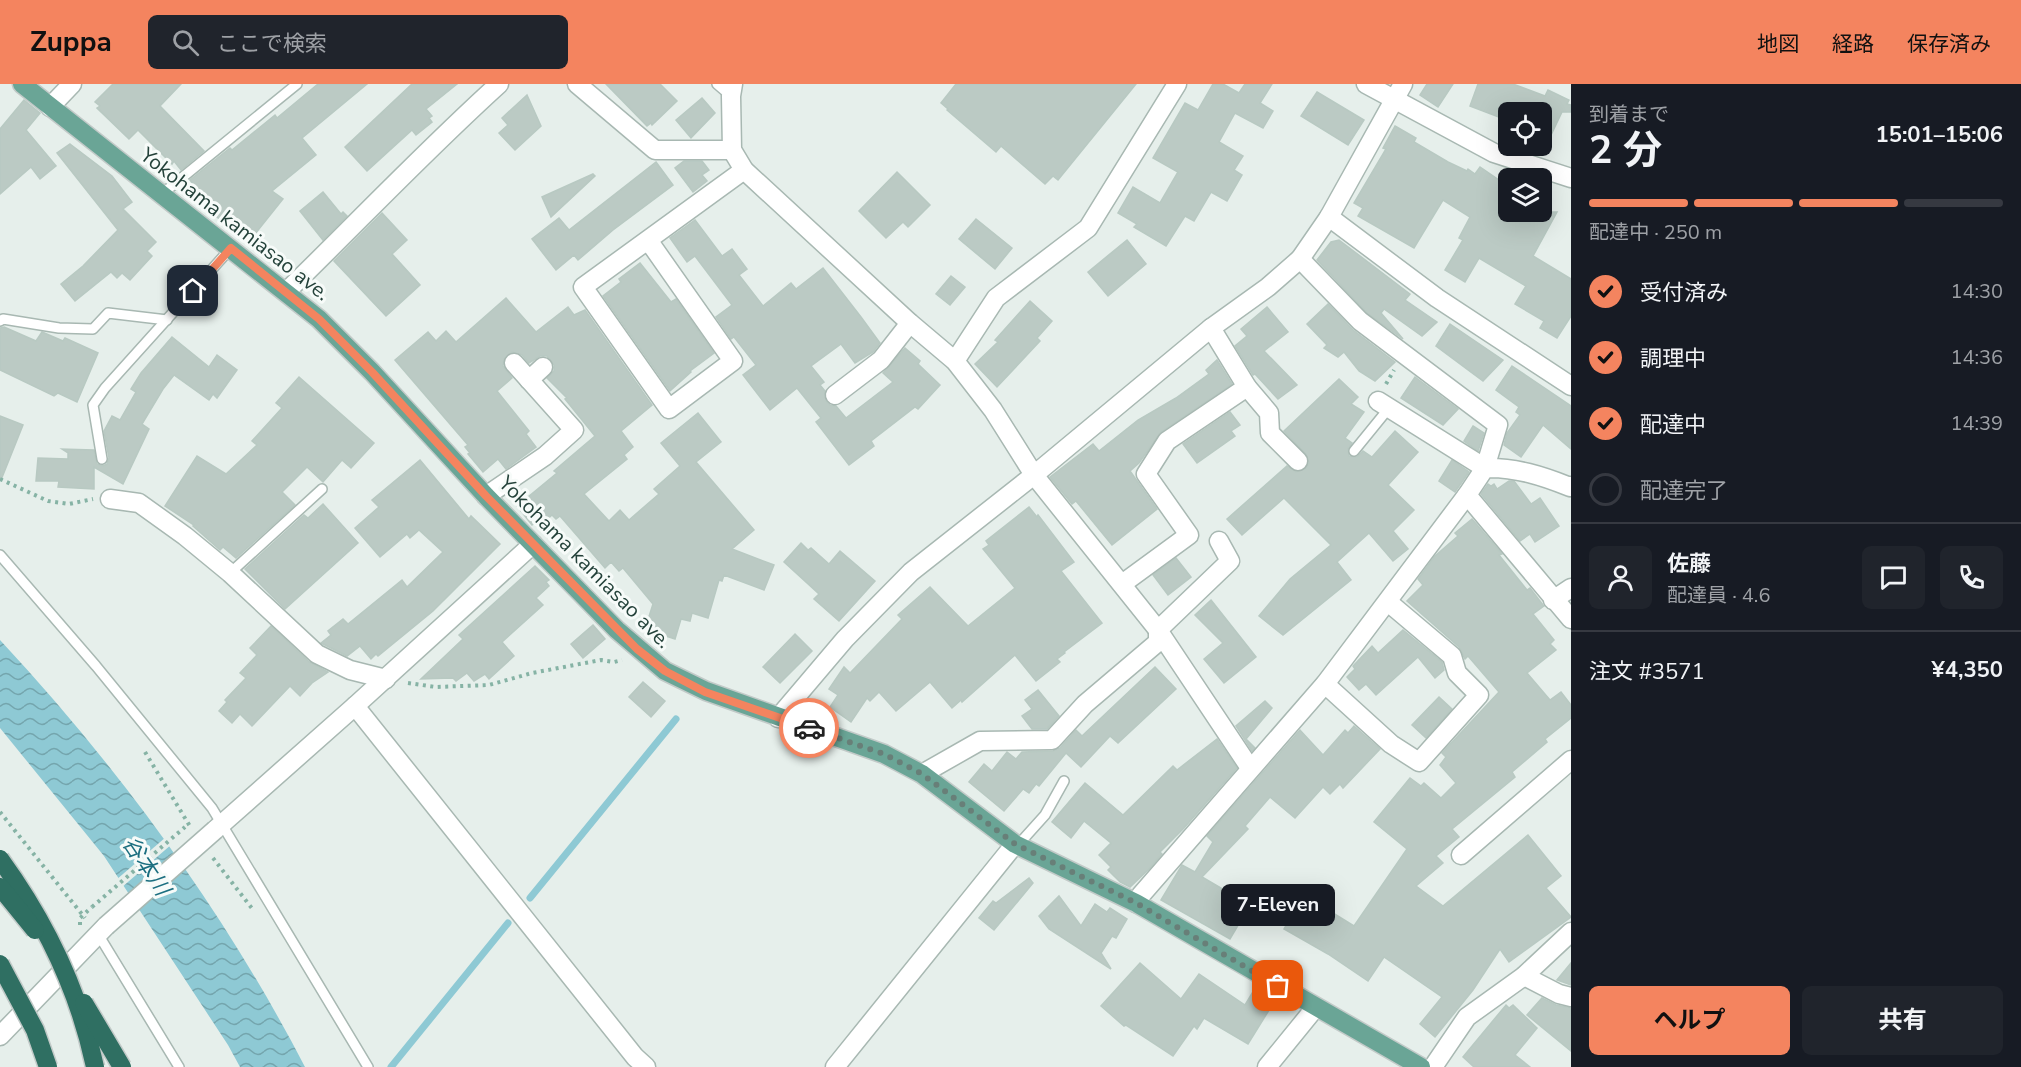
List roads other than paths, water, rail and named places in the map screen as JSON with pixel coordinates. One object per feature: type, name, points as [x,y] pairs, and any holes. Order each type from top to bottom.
[{"type":"highway","points":[[0,859],[41,922],[59,960],[77,1005],[95,1067]]},
{"type":"highway","points":[[0,887],[46,947],[91,1014],[122,1067]]},
{"type":"highway","points":[[0,964],[35,1030],[48,1067]]},
{"type":"main road","name":"Yokohama kamiasao ave.","points":[[22,84],[319,319],[372,372],[486,496],[617,630],[665,671],[705,692],[884,754],[922,774],[1016,845],[1136,903],[1421,1067]]},
{"type":"street","points":[[50,107],[72,84]]},
{"type":"street","points":[[286,292],[362,219],[451,127],[499,84]]},
{"type":"street","points":[[577,84],[656,150],[732,150]]},
{"type":"street","points":[[955,361],[996,298],[1088,228],[1177,84]]},
{"type":"street","points":[[1365,84],[1398,92],[1494,153],[1571,178]]},
{"type":"street","points":[[732,90],[732,150],[744,170],[910,323],[955,361],[993,411],[1034,475],[1158,630],[1250,768]]},
{"type":"street","points":[[778,718],[845,639],[911,572],[1034,475],[1211,328],[1268,287],[1300,259],[1329,217],[1398,92]]},
{"type":"street","points":[[648,240],[733,362],[669,409],[583,287],[744,170]]},
{"type":"street","points":[[1329,217],[1437,298],[1571,386]]},
{"type":"street","points":[[1136,903],[1250,768],[1325,684],[1388,602],[1485,468],[1498,425],[1360,321],[1300,259]]},
{"type":"street","points":[[835,395],[881,360],[910,323]]},
{"type":"street","points":[[1211,328],[1247,387],[1269,413],[1270,434],[1298,461]]},
{"type":"street","points":[[486,496],[545,456],[574,430],[514,363]]},
{"type":"street","points":[[529,380],[543,367]]},
{"type":"street","points":[[1122,584],[1189,535],[1146,474],[1167,441],[1247,387]]},
{"type":"street","points":[[1384,405],[1485,468],[1538,474],[1571,486]]},
{"type":"street","points":[[1467,495],[1571,619]]},
{"type":"street","points":[[110,499],[139,503],[152,512],[230,573],[317,654],[350,670],[394,680]]},
{"type":"street","points":[[922,774],[980,741],[1052,740],[1085,704],[1158,642],[1158,630],[1230,561],[1219,541]]},
{"type":"street","points":[[0,1036],[102,930],[356,706],[394,680],[533,544]]},
{"type":"street","points":[[1553,600],[1571,588]]},
{"type":"street","points":[[1325,684],[1391,744],[1419,762],[1479,695],[1457,673],[1452,656],[1388,602]]},
{"type":"street","points":[[356,706],[635,1057],[646,1067]]},
{"type":"street","points":[[1461,855],[1511,814],[1571,759]]},
{"type":"street","points":[[835,1067],[1016,845]]},
{"type":"street","points":[[1433,1067],[1467,1017],[1524,976],[1571,932]]},
{"type":"street","points":[[1524,976],[1559,994],[1571,997]]},
{"type":"street","points":[[1267,1067],[1315,1008]]},
{"type":"lane","points":[[162,194],[297,84]]},
{"type":"lane","points":[[717,84],[732,90]]},
{"type":"lane","points":[[102,459],[93,405],[105,388],[231,248]]},
{"type":"lane","points":[[0,321],[3,319],[59,328],[93,329],[108,314],[167,320]]},
{"type":"lane","points":[[1354,451],[1384,405]]},
{"type":"lane","points":[[230,573],[322,489]]},
{"type":"lane","points":[[0,555],[96,666],[233,844],[340,1017],[368,1067]]},
{"type":"lane","points":[[1016,845],[1045,815],[1064,781]]},
{"type":"lane","points":[[102,930],[179,1067]]},
{"type":"water","name":"谷本川","points":[[0,640],[87,739],[167,843],[205,897],[240,953],[305,1067],[240,1067],[228,1045],[104,856],[0,728]]},
{"type":"waterway","points":[[530,898],[676,719]]},
{"type":"waterway","points":[[391,1067],[508,923]]},
{"type":"place","name":"7-Eleven","points":[[1278,986]]}]
